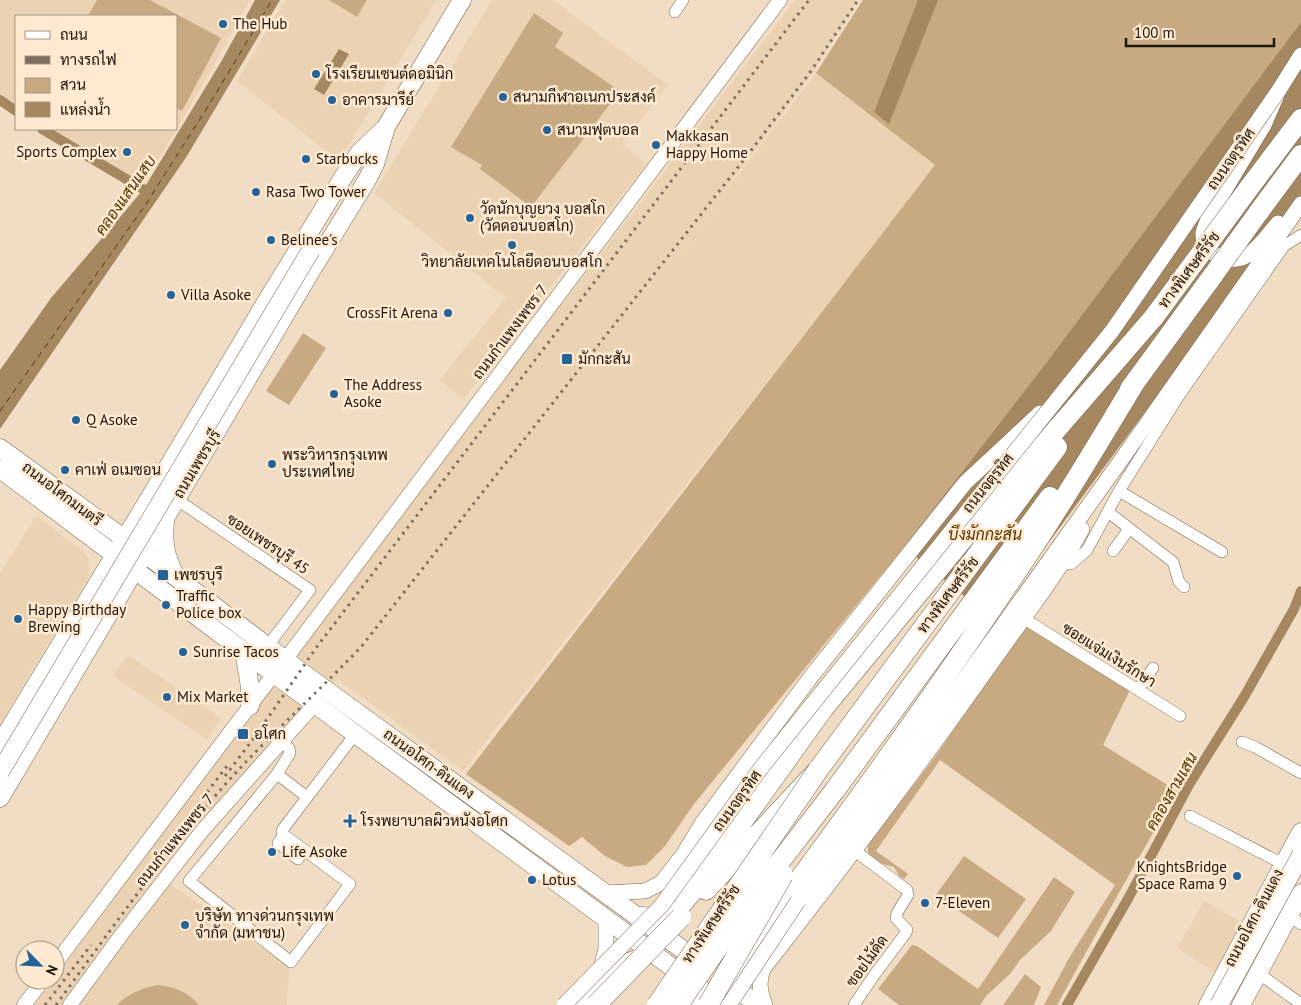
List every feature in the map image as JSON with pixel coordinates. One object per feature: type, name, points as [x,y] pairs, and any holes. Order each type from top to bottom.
[{"type":"highway","name":"ทางพิเศษศรีรัช","points":[[657,1005],[818,770],[1301,118]]},
{"type":"highway","name":"ทางพิเศษศรีรัช","points":[[678,1005],[752,898],[835,790],[1301,155]]},
{"type":"highway","points":[[639,917],[662,918],[678,908],[692,892],[823,709],[992,504],[1154,317]]},
{"type":"highway","points":[[722,1001],[738,964],[880,770],[989,613],[1065,497],[1137,379]]},
{"type":"highway","points":[[596,995],[681,917],[818,770]]},
{"type":"highway","points":[[722,1001],[770,896],[835,790]]},
{"type":"main road","name":"ถนนเพชรบุรี","points":[[0,772],[462,0]]},
{"type":"main road","name":"ถนนจตุรทิศ","points":[[564,1005],[662,905],[761,768],[1057,397],[1112,331],[1279,90],[1301,55]]},
{"type":"main road","points":[[1279,90],[1264,125],[1208,218],[1203,233],[1205,242],[1211,251],[1226,260],[1234,261],[1242,258],[1250,254],[1301,198]]},
{"type":"main road","name":"ถนนเพชรบุรี","points":[[0,744],[342,179],[359,153],[386,127]]},
{"type":"main road","name":"ถนนเพชรบุรี","points":[[0,798],[134,568],[199,463],[311,271],[368,180],[386,127]]},
{"type":"main road","points":[[692,1005],[700,998],[722,1001],[888,786],[1301,204]]},
{"type":"main road","points":[[605,893],[645,891],[661,883],[683,855],[703,822],[810,678],[964,483],[1057,397]]},
{"type":"main road","name":"ถนนอโศกมนตรี","points":[[0,448],[42,478],[92,527],[114,555]]},
{"type":"main road","points":[[180,448],[179,456],[181,462],[187,466],[194,466],[199,463]]},
{"type":"main road","points":[[765,1005],[759,980],[763,969],[855,851],[938,739],[1023,618],[1075,542],[1119,462]]},
{"type":"main road","name":"ถนนอโศกมนตรี","points":[[0,469],[32,493],[92,527],[124,540]]},
{"type":"main road","points":[[96,585],[98,566],[92,527],[126,522],[146,504]]},
{"type":"main road","points":[[166,518],[163,541],[169,563],[176,578]]},
{"type":"main road","name":"ถนนอโศก-ดินแดง","points":[[124,540],[267,647],[639,917],[722,1001]]},
{"type":"main road","name":"ถนนอโศก-ดินแดง","points":[[114,555],[650,951],[722,1001],[758,1005]]},
{"type":"main road","points":[[118,597],[128,591],[144,589],[162,592],[178,601]]},
{"type":"main road","points":[[58,650],[66,646],[76,648],[80,662]]},
{"type":"main road","points":[[244,651],[250,687],[250,706]]},
{"type":"main road","name":"ถนนอโศก-ดินแดง","points":[[1208,1005],[1301,832]]},
{"type":"main road","name":"ถนนอโศก-ดินแดง","points":[[1219,1005],[1301,855]]},
{"type":"main road","name":"ถนนอโศก-ดินแดง","points":[[1232,1005],[1301,877]]},
{"type":"main road","name":"ถนนอโศก-ดินแดง","points":[[1244,999],[1258,973],[1295,920],[1301,893]]},
{"type":"main road","points":[[596,995],[606,949],[606,919]]},
{"type":"main road","points":[[577,1005],[596,995],[618,965],[650,951]]},
{"type":"main road","points":[[1222,979],[1244,999]]},
{"type":"street","points":[[675,12],[683,0]]},
{"type":"street","name":"ถนนกำแพงเพชร 7","points":[[285,660],[780,0]]},
{"type":"street","points":[[1062,562],[1071,564],[1087,550],[1119,491],[1178,397],[1284,246],[1301,235]]},
{"type":"street","points":[[1119,491],[1222,552]]},
{"type":"street","name":"ซอยเพชรบุรี 45","points":[[176,499],[310,590],[267,647]]},
{"type":"street","points":[[1108,512],[1172,562],[1179,582],[1184,587]]},
{"type":"street","points":[[1113,551],[1129,529]]},
{"type":"street","name":"ซอยแจ่มเงินรักษา","points":[[1023,618],[1180,716]]},
{"type":"street","points":[[1138,690],[1153,668]]},
{"type":"street","name":"ถนนกำแพงเพชร 7","points":[[65,951],[274,674]]},
{"type":"street","name":"ถนนกำแพงเพชร 7","points":[[70,1005],[202,831],[315,704]]},
{"type":"street","points":[[280,742],[290,751],[287,760],[189,881],[291,962],[350,884],[282,832],[356,733]]},
{"type":"street","points":[[1242,742],[1254,746],[1301,773]]},
{"type":"street","points":[[277,774],[307,797]]},
{"type":"street","points":[[1190,816],[1283,864]]},
{"type":"street","name":"ซอยไม้ดัด","points":[[854,1005],[906,934],[907,930],[896,918],[908,895],[907,890],[855,851]]},
{"type":"street","points":[[1258,973],[1301,1004]]},
{"type":"street","points":[[24,1005],[35,990]]},
{"type":"shaded area","points":[[0,0],[250,0],[178,127],[178,15],[15,15],[15,109],[0,99]]},
{"type":"shaded area","name":"โรงเรียนเซนต์ดอมินิก","points":[[285,0],[436,0],[339,161],[237,81]]},
{"type":"shaded area","name":"วิทยาลัยเทคโนโลยีดอนบอสโก","points":[[492,0],[553,0],[668,85],[623,144],[646,164],[463,400],[440,379],[506,298],[374,193]]},
{"type":"shaded area","points":[[795,0],[858,0],[812,74],[674,259],[816,73],[936,165],[463,771],[337,679],[170,884],[289,966],[287,1005],[34,1005],[45,990],[65,990],[65,964],[245,720]]},
{"type":"shaded area","points":[[47,130],[176,130],[139,191]]},
{"type":"shaded area","points":[[36,516],[84,552],[88,559],[89,576],[0,723],[0,573]]},
{"type":"shaded area","name":"Mix Market","points":[[128,655],[221,718],[207,740],[113,676]]},
{"type":"shaded area","points":[[1204,901],[1243,923],[1215,972],[1177,948]]},
{"type":"green space","points":[[97,0],[150,0],[221,38],[182,111],[178,109],[178,15],[89,15]]},
{"type":"green space","points":[[329,0],[367,0],[357,17]]},
{"type":"green space","points":[[863,0],[1301,0],[1301,22],[1046,363],[904,547],[694,804],[665,846],[646,865],[627,867],[605,856],[582,837],[569,846],[466,774],[935,165],[816,73]]},
{"type":"green space","name":"สนามฟุตบอล","points":[[534,13],[563,33],[555,47],[620,91],[531,207],[480,169],[482,165],[451,147]]},
{"type":"green space","points":[[303,333],[326,348],[289,405],[266,391]]},
{"type":"green space","points":[[1026,626],[1131,688],[1103,745],[1177,791],[1057,1005],[1044,1005],[1069,958],[1115,885],[940,760],[876,851],[908,874],[904,879],[900,877],[894,867],[879,863],[868,853],[868,845],[935,757]]},
{"type":"green space","points":[[964,856],[1026,899],[998,938],[936,895]]},
{"type":"green space","points":[[1054,877],[1075,892],[1051,931],[1020,960],[1010,974],[987,995],[980,1005],[899,1005],[878,989],[912,945],[917,946],[978,989]]},
{"type":"green space","points":[[1025,974],[1041,987],[1034,1005],[1003,1005]]},
{"type":"green space","points":[[158,985],[181,991],[199,1005],[117,1005],[126,997],[136,992]]},
{"type":"water","name":"คลองแสนแสบ","points":[[255,0],[280,0],[187,156],[0,429],[0,370],[51,298],[143,190],[221,62]]},
{"type":"water","points":[[918,0],[938,0],[889,124],[874,112]]},
{"type":"water","name":"บึงมักกะสัน","points":[[1301,22],[1301,201],[992,619],[904,547],[1046,363]]},
{"type":"water","points":[[339,49],[349,54],[324,95],[314,89]]},
{"type":"waterway","points":[[0,100],[15,110]]},
{"type":"waterway","points":[[44,130],[148,192]]},
{"type":"waterway","name":"คลองสามเสน","points":[[1067,1005],[1129,897],[1190,783],[1244,697],[1294,609],[1301,591]]},
{"type":"ferry route","points":[[0,411],[146,204],[272,0]]},
{"type":"railway","points":[[225,776],[254,738],[316,648],[809,0]]},
{"type":"railway","points":[[56,1005],[140,890],[184,833],[230,779],[361,647],[750,152],[811,71],[858,0]]},
{"type":"railway","points":[[171,840],[227,766]]},
{"type":"railway","points":[[45,1005],[91,945]]},
{"type":"place","name":"The Hub","points":[[223,24]]},
{"type":"place","name":"โรงเรียนเซนต์ดอมินิก","points":[[316,74]]},
{"type":"place","name":"สนามกีฬาอเนกประสงค์","points":[[503,97]]},
{"type":"place","name":"อาคารมารีย์","points":[[332,100]]},
{"type":"place","name":"สนามฟุตบอล","points":[[547,130]]},
{"type":"place","name":"Makkasan Happy Home","points":[[656,145]]},
{"type":"place","name":"Sports Complex","points":[[127,152]]},
{"type":"place","name":"Starbucks","points":[[306,159]]},
{"type":"place","name":"Rasa Two Tower","points":[[256,192]]},
{"type":"place","name":"วัดนักบุญยวง บอสโก (วัดดอนบอสโก)","points":[[470,218]]},
{"type":"place","name":"Belinee's","points":[[271,240]]},
{"type":"place","name":"วิทยาลัยเทคโนโลยีดอนบอสโก","points":[[512,245]]},
{"type":"place","name":"Villa Asoke","points":[[171,295]]},
{"type":"place","name":"CrossFit Arena","points":[[448,313]]},
{"type":"place","name":"มักกะสัน","points":[[567,359]]},
{"type":"place","name":"The Address Asoke","points":[[334,394]]},
{"type":"place","name":"Q Asoke","points":[[76,420]]},
{"type":"place","name":"พระวิหารกรุงเทพ ประเทศไทย","points":[[272,464]]},
{"type":"place","name":"คาเฟ่ อเมซอน","points":[[65,470]]},
{"type":"place","name":"เพชรบุรี","points":[[163,575]]},
{"type":"place","name":"Traffic Police box","points":[[166,605]]},
{"type":"place","name":"Happy Birthday Brewing","points":[[18,619]]},
{"type":"place","name":"Sunrise Tacos","points":[[183,652]]},
{"type":"place","name":"Mix Market","points":[[167,697]]},
{"type":"place","name":"อโศก","points":[[243,734]]},
{"type":"place","name":"โรงพยาบาลผิวหนังอโศก","points":[[350,821]]},
{"type":"place","name":"Life Asoke","points":[[272,852]]},
{"type":"place","name":"KnightsBridge Space Rama 9","points":[[1237,876]]},
{"type":"place","name":"Lotus","points":[[532,880]]},
{"type":"place","name":"7-Eleven","points":[[925,903]]},
{"type":"place","name":"บริษัท ทางด่วนกรุงเทพ จำกัด (มหาชน)","points":[[185,925]]}]
